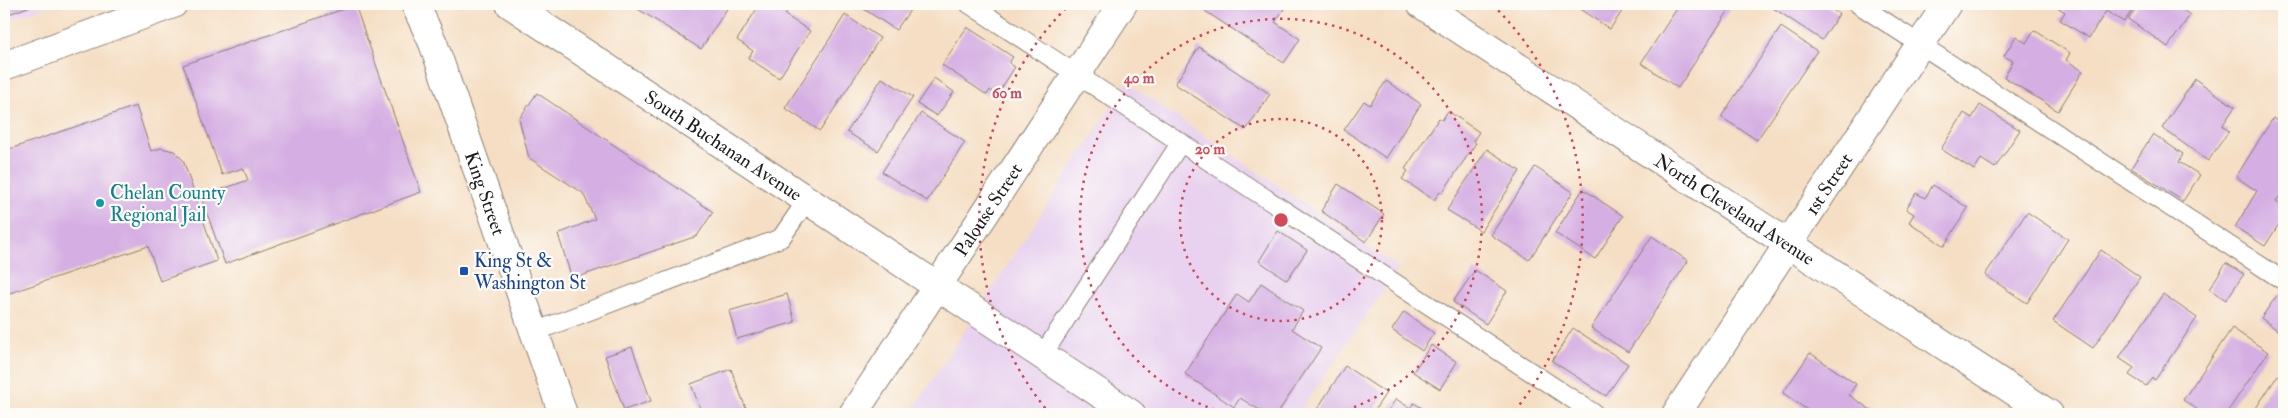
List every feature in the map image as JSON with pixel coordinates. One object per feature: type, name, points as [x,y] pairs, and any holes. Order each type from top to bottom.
[{"type":"street","points":[[4,66],[139,10],[173,4]]},
{"type":"street","name":"King Street","points":[[415,4],[436,52],[563,414]]},
{"type":"street","name":"South Buchanan Avenue","points":[[510,4],[1131,414]]},
{"type":"street","name":"Palouse Street","points":[[853,414],[1123,4]]},
{"type":"street","name":"North Cleveland Avenue","points":[[1421,4],[2049,414]]},
{"type":"street","name":"1st Street","points":[[1676,414],[1947,4]]},
{"type":"lane","points":[[969,4],[1595,414]]},
{"type":"lane","points":[[1858,4],[2284,281]]},
{"type":"lane","points":[[1042,356],[1181,142]]},
{"type":"lane","points":[[534,332],[780,238],[807,200]]},
{"type":"shaded area","points":[[4,4],[53,4],[4,22]]},
{"type":"shaded area","points":[[1127,83],[1399,268],[1298,414],[910,414]]},
{"type":"building","points":[[4,4],[36,4],[4,16]]},
{"type":"building","points":[[630,4],[730,4],[701,49]]},
{"type":"building","points":[[760,4],[792,4],[785,15],[810,31],[779,78],[748,58],[753,51],[737,40]]},
{"type":"building","points":[[856,4],[909,4],[913,6],[896,30]]},
{"type":"building","points":[[1210,4],[1276,4],[1284,9],[1275,22],[1300,39],[1284,63],[1205,11]]},
{"type":"building","points":[[1572,4],[1627,4],[1610,29]]},
{"type":"building","points":[[1680,4],[1733,4],[1678,88],[1641,63]]},
{"type":"building","points":[[1767,4],[1824,4],[1839,14],[1822,40]]},
{"type":"building","points":[[2052,4],[2136,4],[2124,22],[2106,11],[2089,38],[2060,20],[2065,12]]},
{"type":"building","points":[[2139,4],[2174,4],[2190,15],[2168,47],[2128,19]]},
{"type":"building","points":[[355,5],[421,192],[225,264],[201,197],[248,180],[243,168],[222,175],[183,65]]},
{"type":"building","points":[[845,15],[880,38],[820,131],[785,108]]},
{"type":"building","points":[[967,27],[1013,57],[1009,63],[1015,67],[997,95],[990,90],[987,95],[942,65]]},
{"type":"building","points":[[1781,27],[1817,51],[1757,140],[1721,117]]},
{"type":"building","points":[[2034,30],[2070,53],[2066,60],[2083,71],[2058,111],[2004,77],[2013,61],[2004,56],[2016,36],[2026,43]]},
{"type":"building","points":[[1199,47],[1270,94],[1246,130],[1175,84]]},
{"type":"building","points":[[882,78],[913,97],[878,151],[847,132]]},
{"type":"building","points":[[934,78],[954,92],[937,116],[917,104]]},
{"type":"building","points":[[2195,79],[2235,107],[2222,126],[2229,131],[2208,161],[2162,128]]},
{"type":"building","points":[[1386,81],[1421,104],[1386,158],[1344,130],[1364,101],[1370,105]]},
{"type":"building","points":[[537,93],[713,212],[697,236],[572,279],[558,234],[595,219],[583,193],[529,158],[519,119]]},
{"type":"building","points":[[1980,105],[2020,130],[1995,168],[1981,159],[1974,170],[1941,149],[1964,113],[1972,118]]},
{"type":"building","name":"Chelan County Regional Jail","points":[[136,106],[151,151],[161,148],[174,151],[183,160],[217,261],[160,281],[148,246],[4,295],[4,151]]},
{"type":"building","points":[[1448,111],[1479,132],[1473,141],[1476,143],[1442,193],[1440,192],[1434,200],[1402,179],[1408,171],[1405,169],[1439,118],[1442,120]]},
{"type":"building","points":[[921,113],[965,142],[927,201],[882,172]]},
{"type":"building","points":[[2273,118],[2284,126],[2284,189],[2276,202],[2284,207],[2284,216],[2265,246],[2235,227],[2257,191],[2236,177]]},
{"type":"building","points":[[2153,134],[2183,154],[2179,162],[2200,175],[2183,201],[2131,168]]},
{"type":"building","points":[[1487,149],[1520,171],[1481,231],[1447,210]]},
{"type":"building","points":[[1535,167],[1573,192],[1529,260],[1491,235]]},
{"type":"building","points":[[1338,184],[1384,214],[1366,242],[1321,211]]},
{"type":"building","points":[[1933,185],[1968,208],[1944,246],[1909,222],[1914,214],[1906,209],[1916,193],[1925,198]]},
{"type":"building","points":[[1583,189],[1623,216],[1595,259],[1555,233]]},
{"type":"building","points":[[2027,212],[2068,239],[2027,303],[1985,275]]},
{"type":"building","points":[[1278,231],[1307,250],[1287,280],[1259,261]]},
{"type":"building","points":[[1652,236],[1688,261],[1628,352],[1591,328]]},
{"type":"building","points":[[2101,250],[2140,277],[2093,348],[2053,321]]},
{"type":"building","points":[[2226,263],[2244,274],[2226,300],[2209,289]]},
{"type":"building","points":[[1475,270],[1507,291],[1486,324],[1453,302]]},
{"type":"building","points":[[1261,283],[1303,311],[1292,329],[1321,348],[1277,414],[1266,414],[1240,398],[1234,407],[1185,374],[1237,294],[1249,302]]},
{"type":"building","points":[[787,294],[795,322],[737,339],[729,311]]},
{"type":"building","points":[[2163,294],[2197,318],[2155,380],[2152,378],[2146,386],[2129,375],[2134,368],[2119,358]]},
{"type":"building","points":[[2278,294],[2284,299],[2284,335],[2261,318]]},
{"type":"building","points":[[1404,312],[1434,333],[1422,351],[1392,330]]},
{"type":"building","points":[[1573,328],[1628,364],[1606,396],[1552,361]]},
{"type":"building","points":[[2232,328],[2268,352],[2226,414],[2195,414],[2198,410],[2183,400]]},
{"type":"building","points":[[1431,345],[1457,362],[1440,389],[1413,372]]},
{"type":"building","points":[[632,347],[651,401],[624,410],[605,356]]},
{"type":"building","points":[[1810,353],[1856,384],[1849,395],[1877,414],[1813,414],[1783,393]]},
{"type":"building","points":[[1345,366],[1386,393],[1372,414],[1314,414]]},
{"type":"building","points":[[731,369],[748,414],[702,414],[691,384]]},
{"type":"building","points":[[2278,375],[2284,379],[2284,414],[2252,414]]},
{"type":"building","points":[[1396,399],[1410,408],[1414,403],[1431,414],[1386,414]]},
{"type":"place","name":"Chelan County Regional Jail","points":[[100,203]]},
{"type":"place","name":"King St & Washington St","points":[[464,271]]}]
